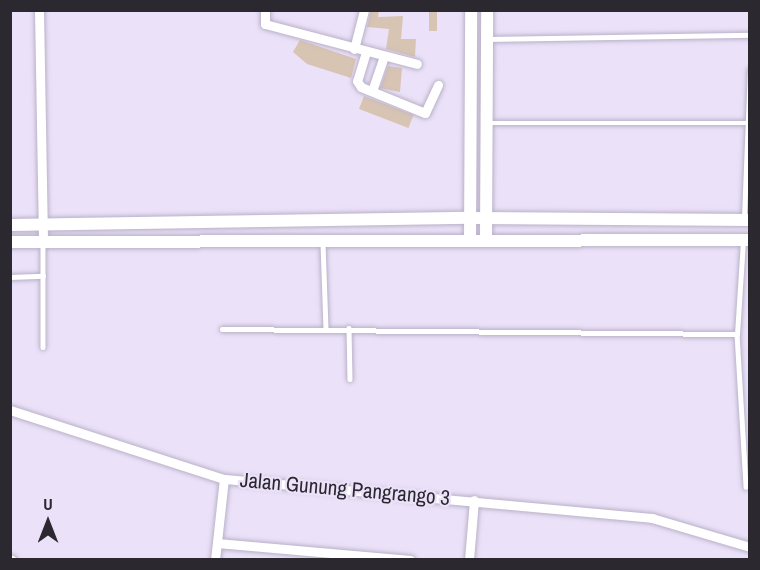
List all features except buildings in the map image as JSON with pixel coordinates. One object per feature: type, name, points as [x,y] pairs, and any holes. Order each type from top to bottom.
[{"type":"street","points":[[39,10],[43,242]]},
{"type":"street","points":[[265,10],[265,24],[417,64]]},
{"type":"street","points":[[354,49],[364,10]]},
{"type":"street","points":[[470,239],[471,10]]},
{"type":"street","points":[[486,238],[487,10]]},
{"type":"street","points":[[366,52],[357,81],[372,91],[424,113],[438,85]]},
{"type":"street","points":[[372,91],[384,56]]},
{"type":"street","points":[[10,225],[470,218],[747,220]]},
{"type":"street","points":[[10,242],[486,238],[746,240]]},
{"type":"street","points":[[10,410],[224,479]]},
{"type":"street","name":"Jalan Gunung Pangrango 3","points":[[215,560],[224,479],[652,518],[750,547]]},
{"type":"street","points":[[469,560],[474,501]]},
{"type":"street","points":[[217,543],[410,560]]},
{"type":"lane","points":[[487,39],[750,35]]},
{"type":"lane","points":[[747,220],[750,70]]},
{"type":"lane","points":[[487,123],[748,123]]},
{"type":"lane","points":[[323,240],[326,328]]},
{"type":"lane","points":[[746,240],[737,334],[746,487]]},
{"type":"lane","points":[[43,242],[43,347]]},
{"type":"lane","points":[[10,277],[43,276]]},
{"type":"lane","points":[[222,329],[349,328],[737,334]]},
{"type":"lane","points":[[349,328],[350,379]]},
{"type":"lane","points":[[741,429],[750,429]]}]
